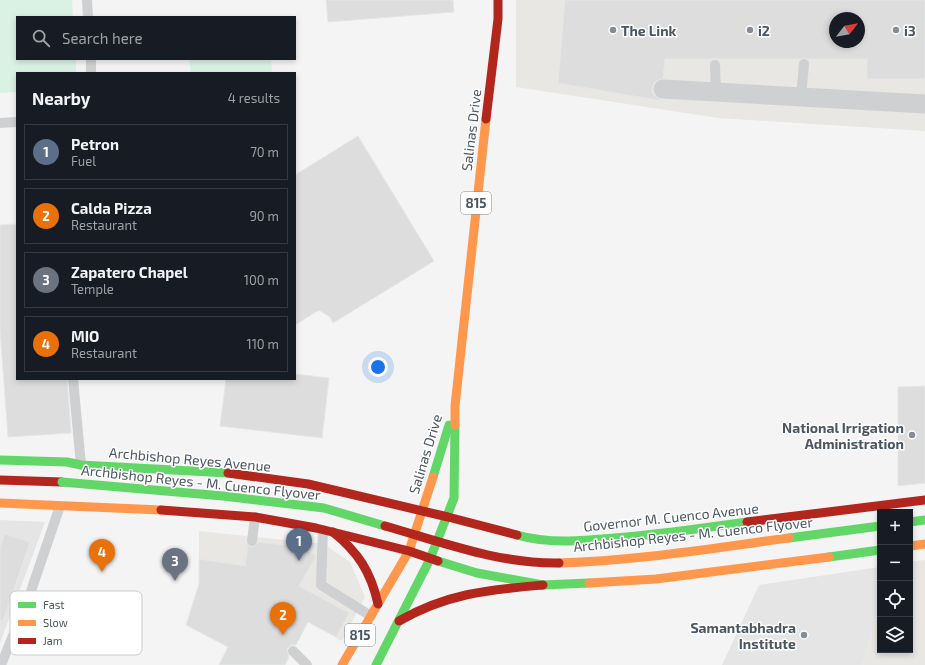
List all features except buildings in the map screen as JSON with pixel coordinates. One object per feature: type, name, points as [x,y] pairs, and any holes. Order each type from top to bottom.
[{"type":"main road","name":"Salinas Drive","points":[[448,517],[454,498],[455,406],[474,224],[498,19],[498,0]]},
{"type":"main road","name":"Salinas Drive","points":[[422,511],[427,490],[455,406]]},
{"type":"main road","name":"Archbishop Reyes Avenue","points":[[0,460],[67,462],[80,465],[239,474],[318,487],[422,511]]},
{"type":"main road","name":"Archbishop Reyes - M. Cuenco Flyover","points":[[0,480],[62,482],[223,496],[324,508],[488,556],[542,563],[597,562],[654,556],[877,526]]},
{"type":"main road","points":[[318,487],[323,490],[329,500],[330,506],[325,526]]},
{"type":"main road","name":"Governor M. Cuenco Avenue","points":[[422,511],[534,540],[583,541],[631,537],[925,500]]},
{"type":"main road","points":[[0,503],[255,517],[325,526],[478,573],[546,585]]},
{"type":"main road","name":"815","points":[[342,665],[409,551],[422,511]]},
{"type":"main road","name":"815","points":[[376,665],[430,559],[448,517]]},
{"type":"main road","points":[[913,522],[925,520]]},
{"type":"main road","points":[[325,526],[351,547],[362,559],[372,580],[378,604]]},
{"type":"main road","points":[[546,585],[538,573],[536,561],[541,550],[553,540]]},
{"type":"main road","points":[[913,546],[925,544]]},
{"type":"main road","points":[[399,621],[421,608],[457,594],[484,590],[656,579],[877,550]]},
{"type":"street","points":[[663,89],[925,104]]},
{"type":"lane","points":[[87,0],[88,16]]},
{"type":"lane","points":[[91,60],[91,72]]},
{"type":"lane","points":[[801,97],[804,64]]},
{"type":"lane","points":[[715,65],[716,92]]},
{"type":"lane","points":[[0,122],[16,122]]},
{"type":"lane","points":[[73,380],[80,465]]},
{"type":"lane","points":[[31,591],[60,506]]},
{"type":"lane","points":[[252,541],[255,517]]},
{"type":"lane","points":[[325,526],[321,585],[371,616]]},
{"type":"lane","points":[[2,665],[10,645]]},
{"type":"lane","points":[[293,651],[307,665]]},
{"type":"shaded area","points":[[516,0],[925,0],[925,131],[718,118],[516,87]]},
{"type":"shaded area","points":[[0,520],[45,522],[19,591],[10,591],[10,616],[0,643]]},
{"type":"shaded area","points":[[199,531],[324,544],[350,562],[365,597],[342,641],[285,609],[235,591],[199,584]]},
{"type":"shaded area","points":[[925,560],[925,665],[862,665],[877,614],[877,653],[913,653],[913,562]]},
{"type":"shaded area","name":"Samantabhadra Institute","points":[[877,567],[877,614],[862,665],[722,665],[759,585]]},
{"type":"green space","points":[[0,0],[72,0],[73,16],[16,16],[16,60],[76,60],[76,72],[16,72],[16,92],[0,93]]},
{"type":"green space","points":[[189,60],[271,60],[272,72],[191,72]]},
{"type":"traffic: fast","points":[[433,477],[449,425]]},
{"type":"traffic: fast","points":[[376,665],[430,559],[454,498],[455,425]]},
{"type":"traffic: fast","points":[[0,460],[67,462],[81,465],[228,473]]},
{"type":"traffic: fast","points":[[62,482],[223,496],[324,508],[385,526]]},
{"type":"traffic: fast","points":[[913,522],[925,520]]},
{"type":"traffic: fast","points":[[517,535],[553,541],[590,540],[631,537],[747,522]]},
{"type":"traffic: fast","points":[[789,538],[877,526]]},
{"type":"traffic: fast","points":[[829,557],[877,550]]},
{"type":"traffic: fast","points":[[438,561],[477,573],[543,585],[589,583]]},
{"type":"traffic: slow","points":[[455,425],[455,406],[486,119]]},
{"type":"traffic: slow","points":[[342,665],[409,551],[433,477]]},
{"type":"traffic: slow","points":[[0,503],[161,510]]},
{"type":"traffic: slow","points":[[559,563],[646,557],[789,538]]},
{"type":"traffic: slow","points":[[913,546],[925,544]]},
{"type":"traffic: slow","points":[[589,583],[656,579],[829,557]]},
{"type":"traffic: jam","points":[[486,119],[498,19],[498,0]]},
{"type":"traffic: jam","points":[[228,473],[308,484],[517,535]]},
{"type":"traffic: jam","points":[[0,480],[62,482]]},
{"type":"traffic: jam","points":[[747,522],[925,500]]},
{"type":"traffic: jam","points":[[161,510],[255,517],[316,528],[409,551],[438,561]]},
{"type":"traffic: jam","points":[[385,526],[493,556],[515,560],[559,563]]},
{"type":"traffic: jam","points":[[333,532],[350,547],[362,564],[372,582],[378,604]]},
{"type":"traffic: jam","points":[[399,621],[434,604],[469,594],[543,585]]},
{"type":"place","name":"The Link","points":[[613,30]]},
{"type":"place","name":"i2","points":[[750,30]]},
{"type":"place","name":"i3","points":[[896,30]]},
{"type":"place","name":"National Irrigation Administration","points":[[912,435]]},
{"type":"place","name":"Petron","points":[[299,561]]},
{"type":"place","name":"MIO","points":[[102,572]]},
{"type":"place","name":"Zapatero Chapel","points":[[175,581]]},
{"type":"place","name":"Calda Pizza","points":[[283,635]]},
{"type":"place","name":"Samantabhadra Institute","points":[[804,635]]}]
